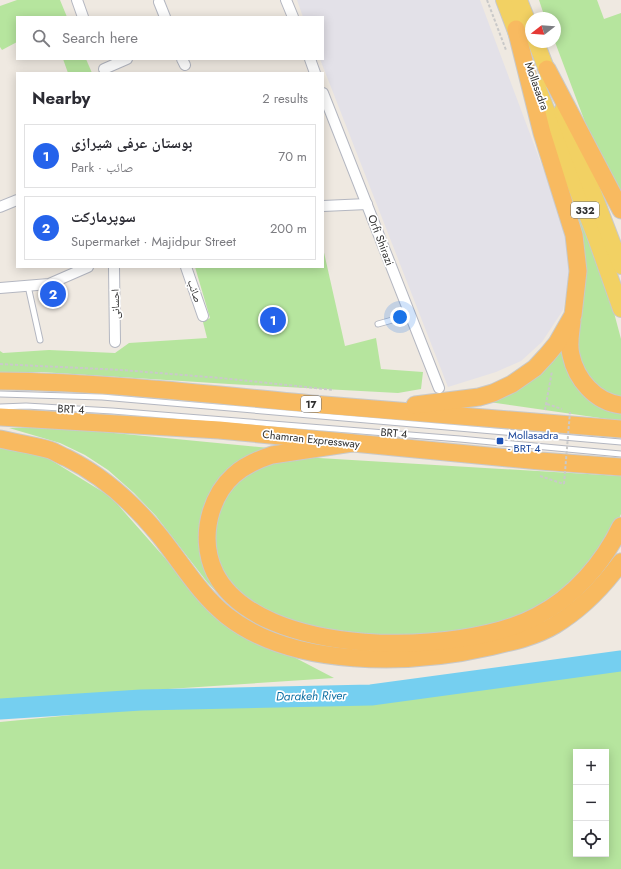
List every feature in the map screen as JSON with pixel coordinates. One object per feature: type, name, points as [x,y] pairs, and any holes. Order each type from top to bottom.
[{"type":"highway","points":[[523,30],[542,133],[574,235],[578,271],[570,341],[571,354],[581,380],[591,391],[614,404],[621,405]]},
{"type":"highway","points":[[547,69],[621,210]]},
{"type":"highway","points":[[380,410],[478,397],[493,393],[512,384],[535,368],[547,355],[557,343],[573,315]]},
{"type":"highway","name":"17","points":[[0,381],[48,381],[119,386],[380,410],[621,429]]},
{"type":"highway","name":"Chamran Expressway","points":[[0,417],[219,430],[352,444],[621,467]]},
{"type":"highway","points":[[0,439],[50,450],[80,465],[105,481],[138,512],[207,597],[228,616],[251,630],[270,639],[295,648],[320,653],[347,657],[400,658],[441,656],[472,651],[529,637],[554,626],[575,611],[594,594],[621,562]]},
{"type":"highway","points":[[352,444],[272,455],[260,459],[233,475],[216,498],[209,519],[207,534],[208,551],[212,566],[220,583],[233,597],[251,611],[271,621],[316,636],[361,642],[404,643],[450,640],[496,632],[519,625],[536,617],[554,607],[572,592],[595,568],[608,551],[621,526]]},
{"type":"main road","name":"Mollasadra","points":[[504,0],[523,30],[560,126]]},
{"type":"main road","name":"Mollasadra","points":[[519,0],[523,30]]},
{"type":"main road","name":"Mollasadra","points":[[538,48],[547,69],[560,126]]},
{"type":"main road","name":"332","points":[[560,126],[621,266]]},
{"type":"main road","name":"332","points":[[560,126],[596,238],[621,309]]},
{"type":"street","points":[[77,0],[83,16]]},
{"type":"street","points":[[286,0],[293,16]]},
{"type":"street","points":[[159,2],[165,16]]},
{"type":"street","points":[[100,60],[105,71],[125,60]]},
{"type":"street","points":[[310,60],[315,72]]},
{"type":"street","name":"Orfi Shirazi","points":[[324,96],[439,388]]},
{"type":"street","points":[[0,207],[16,200]]},
{"type":"street","points":[[324,206],[367,204]]},
{"type":"street","points":[[0,288],[49,284],[86,268]]},
{"type":"street","name":"احسانی","points":[[114,268],[115,342]]},
{"type":"street","name":"صائب","points":[[186,268],[203,316]]},
{"type":"lane","points":[[28,286],[40,340]]},
{"type":"lane","points":[[378,324],[410,315]]},
{"type":"lane","name":"BRT 4","points":[[0,394],[102,398],[621,442]]},
{"type":"lane","name":"BRT 4","points":[[0,406],[112,411],[452,438],[621,454]]},
{"type":"path","points":[[487,0],[506,52]]},
{"type":"path","points":[[0,364],[121,370],[221,378],[337,391]]},
{"type":"path","points":[[538,475],[564,484],[570,412],[547,404],[553,366]]},
{"type":"shaded area","points":[[297,0],[480,0],[567,233],[570,274],[563,310],[542,342],[521,361],[496,372],[448,387],[320,60],[324,60],[324,16],[303,16]]},
{"type":"green space","points":[[17,0],[60,0],[67,16],[16,16],[16,43],[2,50],[0,47],[0,6]]},
{"type":"green space","points":[[539,0],[597,0],[604,19],[621,13],[621,195],[588,130],[557,48],[561,48],[561,12],[543,12]]},
{"type":"green space","points":[[63,60],[86,60],[92,72],[68,72]]},
{"type":"green space","points":[[547,137],[604,275],[621,339],[621,397],[612,396],[605,393],[594,385],[577,360],[582,287]]},
{"type":"green space","points":[[324,252],[345,346],[376,338],[381,369],[423,372],[421,389],[398,393],[41,372],[0,373],[0,351],[3,353],[49,350],[115,353],[129,343],[207,338],[203,322],[210,318],[195,268],[324,268]]},
{"type":"green space","points":[[566,335],[563,351],[621,410],[621,421],[489,402]]},
{"type":"green space","points":[[52,427],[269,448],[219,482],[212,580],[224,600],[207,582],[156,516],[134,493],[108,470],[85,455],[60,443],[9,428]]},
{"type":"green space","points":[[0,448],[46,457],[111,497],[217,617],[334,678],[0,700]]},
{"type":"green space","points":[[302,457],[621,476],[621,514],[613,532],[579,579],[531,613],[467,632],[383,636],[297,625],[246,601],[218,565],[213,530],[222,499],[249,470],[286,458]]},
{"type":"green space","points":[[621,655],[621,869],[0,869],[0,722],[499,674]]},
{"type":"waterway","name":"Darakeh River","points":[[0,709],[141,700],[371,695],[621,661]]},
{"type":"place","name":"سوپرمارکت","points":[[53,294]]},
{"type":"place","name":"بوستان عرفی شیرازی","points":[[273,320]]},
{"type":"place","name":"Mollasadra - BRT 4","points":[[500,441]]}]
